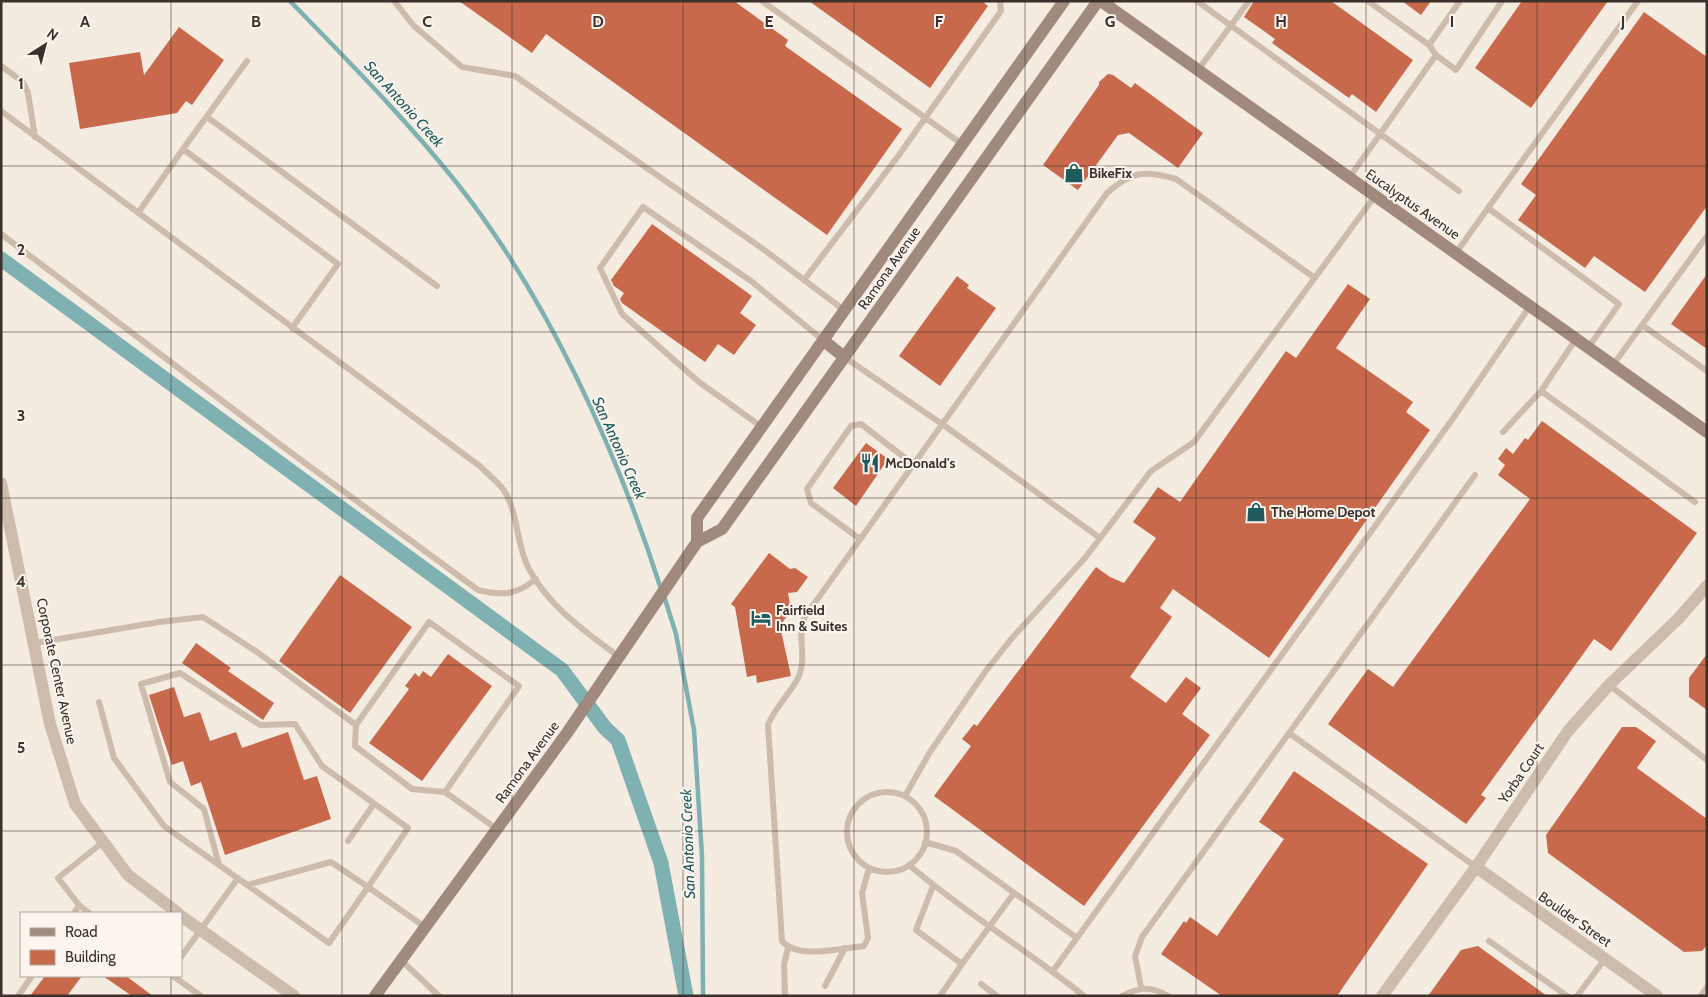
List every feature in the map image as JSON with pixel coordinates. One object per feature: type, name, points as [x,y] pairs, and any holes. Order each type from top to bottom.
[{"type":"main road","name":"Ramona Avenue","points":[[696,542],[697,518],[1064,1]]},
{"type":"main road","name":"Ramona Avenue","points":[[375,996],[567,733],[696,542],[722,529],[1099,1]]},
{"type":"main road","name":"Eucalyptus Avenue","points":[[1099,1],[1707,432]]},
{"type":"main road","points":[[823,340],[844,357]]},
{"type":"street","name":"Corporate Center Avenue","points":[[1,483],[50,724],[75,804],[128,875],[177,912]]},
{"type":"street","name":"Yorba Court","points":[[1382,996],[1476,867],[1568,731],[1608,685],[1678,619],[1707,586]]},
{"type":"street","name":"Boulder Street","points":[[1476,867],[1657,996]]},
{"type":"street","points":[[182,917],[294,996]]},
{"type":"lane","points":[[394,1],[414,26],[462,67],[514,76],[844,310]]},
{"type":"lane","points":[[762,1],[962,144]]},
{"type":"lane","points":[[804,280],[926,117],[1002,11],[1000,1]]},
{"type":"lane","points":[[1197,1],[1458,191]]},
{"type":"lane","points":[[1198,70],[1249,1]]},
{"type":"lane","points":[[1368,1],[1429,45],[1436,55],[1456,70],[1502,1]]},
{"type":"lane","points":[[1429,45],[1460,1]]},
{"type":"lane","points":[[1456,253],[1638,1]]},
{"type":"lane","points":[[1349,178],[1436,55]]},
{"type":"lane","points":[[138,213],[206,117],[248,62]]},
{"type":"lane","points":[[1,66],[22,82],[28,93],[35,137]]},
{"type":"lane","points":[[1,112],[481,467],[505,491],[515,519],[519,545],[547,597],[570,619],[619,657]]},
{"type":"lane","points":[[206,117],[437,286]]},
{"type":"lane","points":[[183,149],[338,264],[292,328]]},
{"type":"lane","points":[[869,868],[862,893],[868,938],[864,946],[799,951],[788,948],[782,942],[768,725],[772,714],[799,676],[803,661],[800,630],[804,618],[1107,193],[1122,179],[1140,174],[1158,174],[1176,179],[1315,278]]},
{"type":"lane","points":[[905,796],[930,752],[985,672],[1100,538],[1151,471],[1194,442],[1375,196]]},
{"type":"lane","points":[[762,427],[699,382],[622,314],[600,268],[644,207],[751,281],[823,340]]},
{"type":"lane","points":[[1488,208],[1619,304],[1588,348]]},
{"type":"lane","points":[[1,234],[286,449],[478,590],[495,594],[521,592],[536,579]]},
{"type":"lane","points":[[1613,365],[1707,236]]},
{"type":"lane","points":[[1053,971],[1454,417],[1530,306]]},
{"type":"lane","points":[[1642,325],[1707,371]]},
{"type":"lane","points":[[1503,432],[1541,391],[1576,339]]},
{"type":"lane","points":[[844,357],[942,424],[1100,538]]},
{"type":"lane","points":[[1541,391],[1695,502]]},
{"type":"lane","points":[[860,539],[811,503],[807,489],[851,426],[861,424],[913,464]]},
{"type":"lane","points":[[1141,988],[1135,956],[1142,937],[1475,475]]},
{"type":"lane","points":[[35,643],[158,622],[204,617],[257,652],[356,725]]},
{"type":"lane","points":[[445,792],[519,686],[429,622],[356,725],[355,746],[412,789],[445,792],[497,829]]},
{"type":"lane","points":[[99,702],[114,758],[164,826],[328,943],[408,828],[322,766],[295,724],[260,726],[180,673],[141,684],[170,782],[204,810],[219,865]]},
{"type":"lane","points":[[1608,685],[1707,760]]},
{"type":"lane","points":[[1289,733],[1476,867]]},
{"type":"lane","points":[[890,792],[905,796],[918,806],[925,820],[927,835],[925,842],[923,850],[900,870],[884,872],[869,868],[857,858],[849,844],[847,829],[851,814],[861,802],[875,794],[890,792]]},
{"type":"lane","points":[[348,841],[374,804]]},
{"type":"lane","points":[[88,912],[58,878],[103,842]]},
{"type":"lane","points":[[925,842],[956,851],[1077,938]]},
{"type":"lane","points":[[247,885],[331,862],[425,927]]},
{"type":"lane","points":[[908,865],[933,886],[1053,971],[1084,996]]},
{"type":"lane","points":[[182,956],[238,878]]},
{"type":"lane","points":[[933,886],[916,930],[962,964]]},
{"type":"lane","points":[[940,996],[1014,893]]},
{"type":"lane","points":[[75,912],[79,904]]},
{"type":"lane","points":[[1489,941],[1567,996]]},
{"type":"lane","points":[[785,996],[784,964],[788,948]]},
{"type":"lane","points":[[825,986],[845,948]]},
{"type":"lane","points":[[1577,996],[1605,959]]},
{"type":"lane","points":[[401,960],[439,996]]},
{"type":"lane","points":[[18,996],[31,977]]},
{"type":"lane","points":[[174,977],[201,996]]},
{"type":"lane","points":[[981,984],[997,996]]},
{"type":"lane","points":[[1122,996],[1141,988],[1158,990],[1168,996]]},
{"type":"lane","points":[[1701,996],[1707,988]]},
{"type":"building","points":[[459,1],[734,1],[788,40],[785,46],[902,129],[827,235],[546,34],[532,53]]},
{"type":"building","points":[[809,1],[982,1],[988,6],[930,88]]},
{"type":"building","points":[[1254,1],[1331,1],[1413,60],[1376,112],[1352,94],[1349,98],[1272,43],[1275,39],[1244,17]]},
{"type":"building","points":[[1402,1],[1431,1],[1421,15]]},
{"type":"building","points":[[1522,1],[1608,1],[1531,108],[1475,68]]},
{"type":"building","points":[[1644,12],[1707,57],[1707,206],[1645,292],[1594,256],[1585,268],[1518,220],[1536,195],[1521,184]]},
{"type":"building","points":[[179,27],[224,60],[192,105],[186,101],[177,113],[80,129],[69,63],[140,52],[144,75]]},
{"type":"building","points":[[1108,74],[1113,75],[1131,88],[1135,83],[1203,133],[1178,168],[1129,133],[1118,135],[1078,190],[1043,165],[1099,85],[1099,82]]},
{"type":"building","points":[[652,224],[752,296],[740,313],[756,325],[734,355],[718,344],[705,362],[622,303],[620,299],[624,293],[614,286],[611,280]]},
{"type":"building","points":[[1707,274],[1707,349],[1671,324]]},
{"type":"building","points":[[957,276],[969,285],[967,288],[996,308],[940,386],[899,356]]},
{"type":"building","points":[[1348,284],[1370,299],[1336,348],[1413,402],[1406,412],[1430,430],[1269,658],[1173,589],[1160,608],[1172,617],[1130,677],[1166,703],[1186,677],[1201,688],[1182,714],[1210,735],[1084,906],[934,796],[971,746],[962,739],[974,724],[977,726],[1096,567],[1110,577],[1124,583],[1156,538],[1133,522],[1158,487],[1180,502],[1286,351],[1296,358]]},
{"type":"building","points":[[1542,421],[1697,533],[1611,651],[1594,639],[1481,795],[1486,798],[1466,824],[1328,724],[1368,669],[1393,687],[1530,499],[1498,475],[1505,465],[1498,459],[1506,448],[1513,454],[1525,438],[1528,440]]},
{"type":"building","points":[[866,443],[888,459],[856,506],[833,488]]},
{"type":"building","name":"Fairfield Inn & Suites","points":[[769,553],[790,569],[795,568],[808,577],[797,592],[788,593],[791,610],[780,626],[791,676],[757,683],[756,675],[747,677],[735,607],[731,604]]},
{"type":"building","points":[[340,575],[412,627],[350,713],[279,661]]},
{"type":"building","points":[[196,643],[231,668],[228,671],[274,703],[263,720],[182,663]]},
{"type":"building","points":[[448,654],[492,686],[422,781],[369,743],[409,689],[405,686],[415,673],[419,677],[423,671],[431,677]]},
{"type":"building","points":[[1707,654],[1707,710],[1689,697],[1689,678]]},
{"type":"building","points":[[174,687],[184,717],[200,712],[210,741],[236,732],[242,748],[288,732],[304,780],[317,776],[331,819],[225,855],[201,782],[191,786],[183,761],[172,765],[149,695]]},
{"type":"building","points":[[1622,727],[1636,727],[1656,741],[1637,768],[1707,819],[1707,945],[1702,951],[1684,952],[1548,853],[1546,835]]},
{"type":"building","points":[[1294,771],[1428,864],[1337,996],[1222,996],[1161,954],[1184,921],[1186,923],[1190,917],[1217,936],[1284,839],[1259,822]]},
{"type":"building","points":[[1478,946],[1547,996],[1428,996],[1461,950]]},
{"type":"building","points":[[44,977],[81,977],[67,996],[30,996]]},
{"type":"building","points":[[104,977],[127,977],[153,996],[132,996]]},
{"type":"waterway","name":"San Antonio Creek","points":[[290,1],[437,158],[489,227],[520,274],[549,324],[601,430],[623,483],[661,589]]},
{"type":"waterway","points":[[1,259],[562,670],[605,728],[618,740],[661,863],[686,996]]},
{"type":"waterway","name":"San Antonio Creek","points":[[664,596],[676,634],[694,730],[702,856],[703,996]]},
{"type":"place","name":"BikeFix","points":[[1074,173]]},
{"type":"place","name":"McDonald's","points":[[870,463]]},
{"type":"place","name":"The Home Depot","points":[[1256,512]]},
{"type":"place","name":"Fairfield Inn & Suites","points":[[761,618]]}]
